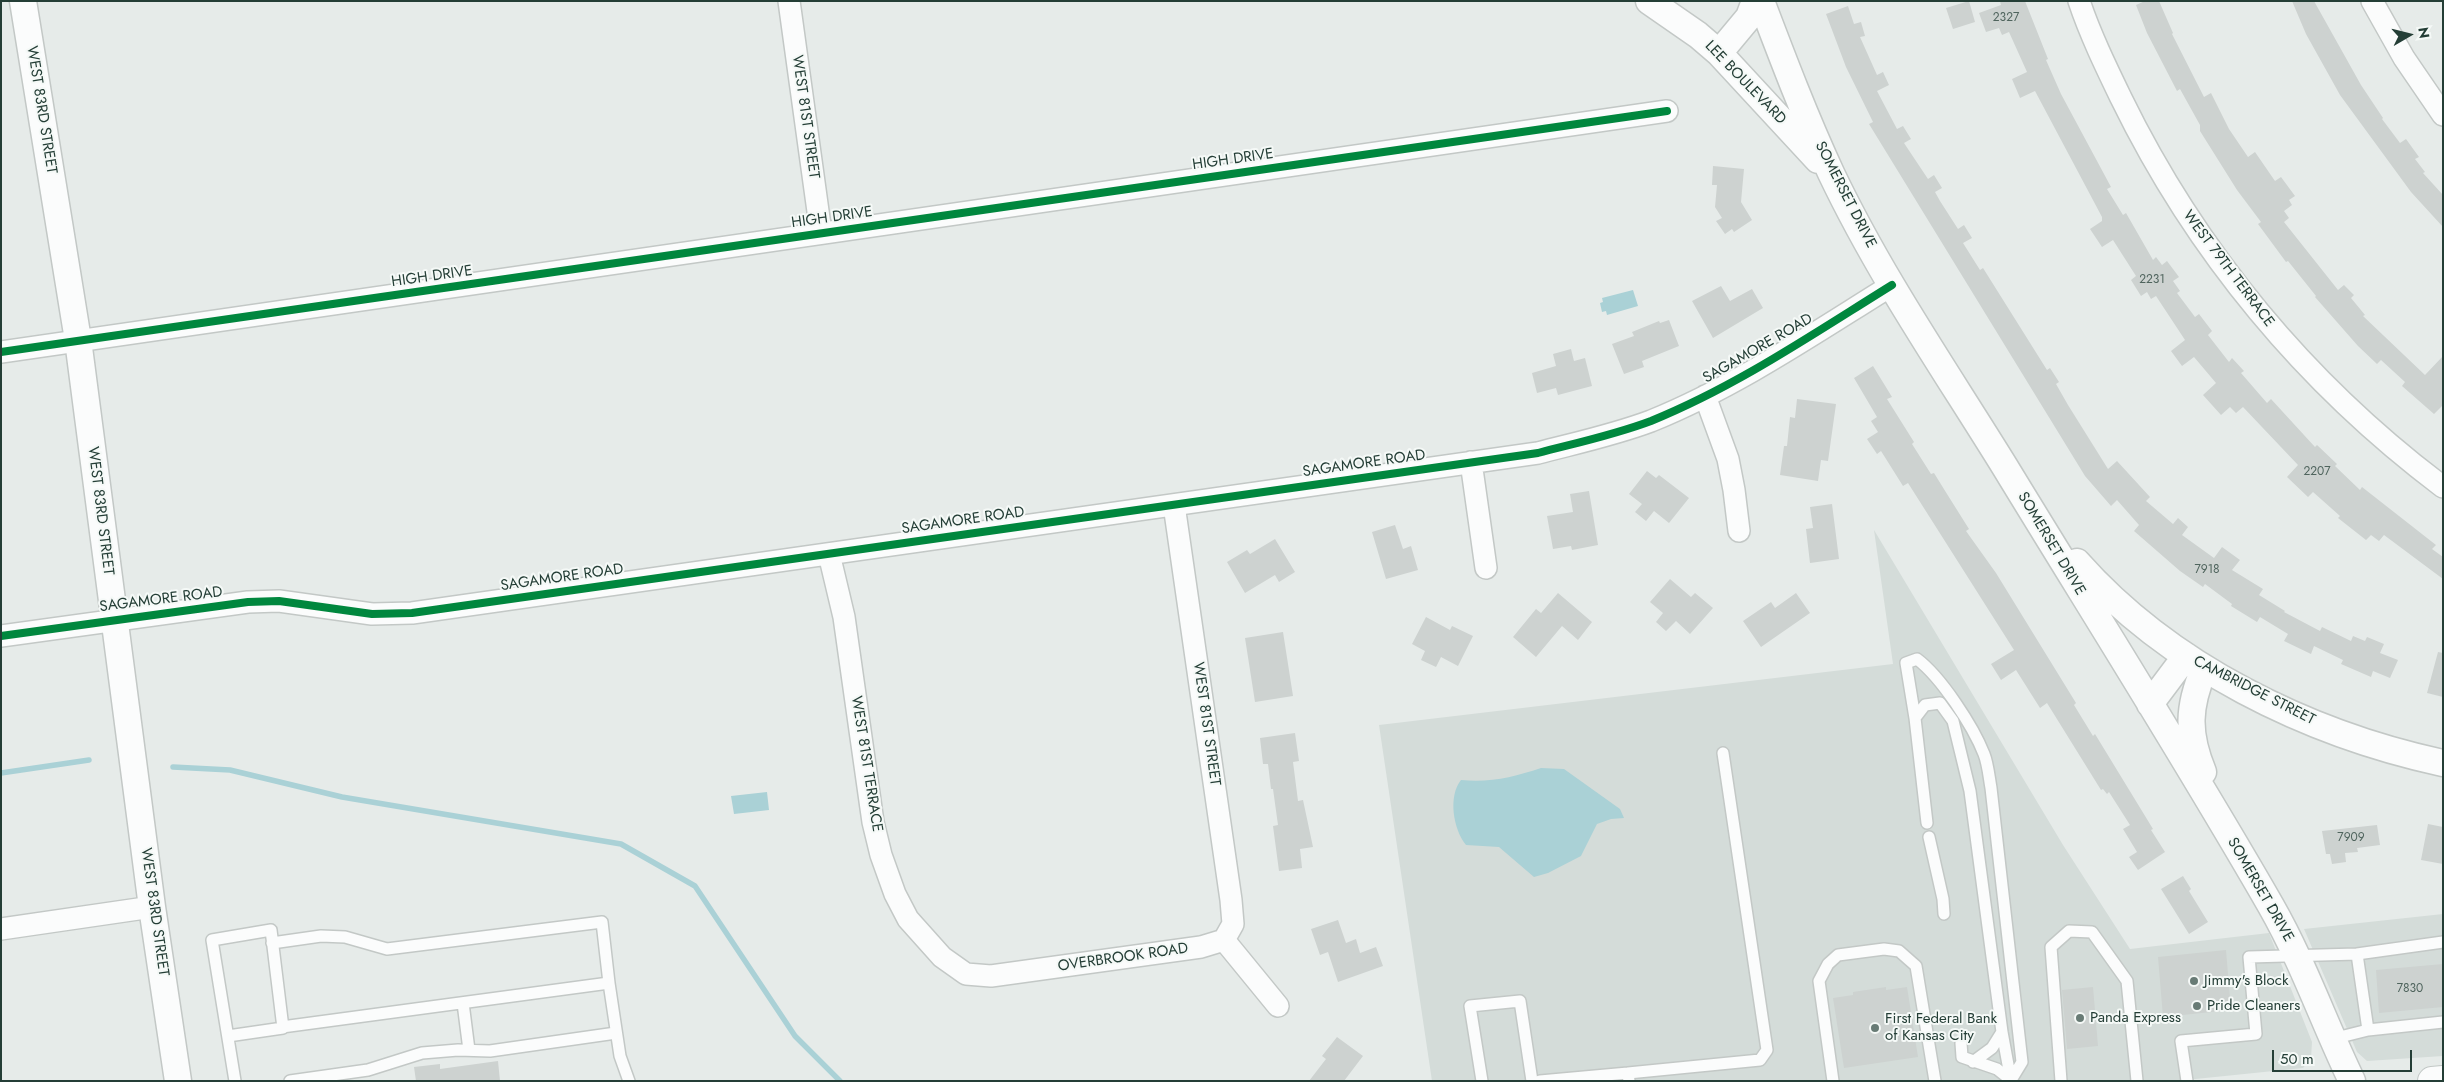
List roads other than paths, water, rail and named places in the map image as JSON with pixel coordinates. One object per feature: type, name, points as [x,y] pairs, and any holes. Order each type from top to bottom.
[{"type":"main road","points":[[2432,1081],[2443,1080]]},
{"type":"street","name":"WEST 83RD STREET","points":[[23,1],[78,340],[152,907],[178,1081]]},
{"type":"street","name":"WEST 81ST STREET","points":[[789,1],[821,233]]},
{"type":"street","name":"LEE BOULEVARD","points":[[1649,1],[1698,35],[1718,53],[1832,175]]},
{"type":"street","points":[[1718,53],[1749,17],[1755,1]]},
{"type":"street","name":"SOMERSET DRIVE","points":[[1761,1],[1786,71],[1832,175],[1892,285],[2150,704],[2272,908],[2298,957],[2332,1039],[2352,1081]]},
{"type":"street","name":"WEST 79TH TERRACE","points":[[2079,1],[2106,68],[2138,133],[2181,206],[2217,259],[2268,324],[2318,379],[2379,436],[2443,487]]},
{"type":"street","points":[[2372,1],[2404,58],[2443,115]]},
{"type":"street","name":"HIGH DRIVE","points":[[1,352],[78,340],[222,322],[821,233],[1667,111]]},
{"type":"street","name":"SAGAMORE ROAD","points":[[1,636],[248,602],[279,602],[372,614],[412,613],[1538,453],[1603,437],[1650,421],[1704,396],[1750,374],[1892,285]]},
{"type":"street","points":[[1704,396],[1728,459],[1739,531]]},
{"type":"street","points":[[1471,462],[1486,568]]},
{"type":"street","name":"WEST 81ST STREET","points":[[1174,505],[1234,924],[1224,940]]},
{"type":"street","name":"CAMBRIDGE STREET","points":[[2029,508],[2098,587],[2148,631],[2195,662],[2284,710],[2354,739],[2408,756],[2443,763]]},
{"type":"street","name":"WEST 81ST TERRACE","points":[[829,554],[844,617],[873,822],[881,855],[895,894],[908,919],[942,957]]},
{"type":"street","points":[[2150,704],[2195,662]]},
{"type":"street","points":[[2195,662],[2195,690],[2191,732],[2194,750],[2217,815]]},
{"type":"street","points":[[1,929],[152,907]]},
{"type":"street","points":[[1224,940],[1278,1006]]},
{"type":"street","name":"OVERBROOK ROAD","points":[[942,957],[966,974],[991,976],[1201,947],[1224,940]]},
{"type":"lane","points":[[1927,823],[1915,718],[1906,663],[1917,659],[1931,669],[1936,676],[1960,711],[1984,754],[1991,788],[2010,977],[2022,1062],[2011,1080]]},
{"type":"lane","points":[[1915,718],[1925,705],[1940,703],[1953,721],[1970,791],[2002,1032],[2011,1080]]},
{"type":"lane","points":[[1540,1081],[1629,1077],[1760,1060],[1767,1050],[1723,753]]},
{"type":"lane","points":[[1929,837],[1943,899],[1944,914]]},
{"type":"lane","points":[[272,943],[321,936],[345,937],[387,949],[602,922],[616,1033],[620,1056],[629,1081]]},
{"type":"lane","points":[[235,1081],[212,940],[271,930],[282,1027]]},
{"type":"lane","points":[[2062,1081],[2051,947],[2069,931],[2092,932],[2127,981],[2137,1081]]},
{"type":"lane","points":[[2187,1081],[2181,1041],[2256,1034],[2249,957],[2357,954],[2443,942]]},
{"type":"lane","points":[[1833,1081],[1819,981],[1828,964],[1838,955],[1884,949],[1899,951],[1916,966],[1935,1081]]},
{"type":"lane","points":[[2357,954],[2368,1030]]},
{"type":"lane","points":[[228,1036],[609,983]]},
{"type":"lane","points":[[1482,1081],[1470,1006],[1520,1001],[1532,1081]]},
{"type":"lane","points":[[462,1002],[469,1050]]},
{"type":"lane","points":[[2332,1039],[2368,1030],[2443,1022]]},
{"type":"lane","points":[[1973,1062],[1992,1048],[2002,1032]]},
{"type":"lane","points":[[290,1081],[368,1070],[422,1053],[469,1050],[490,1051],[616,1033]]},
{"type":"lane","points":[[1961,1043],[1962,1057],[1997,1069],[2011,1080]]},
{"type":"water","points":[[1633,290],[1638,306],[1607,315],[1606,311],[1602,312],[1600,303],[1603,302],[1602,298]]},
{"type":"water","points":[[1541,768],[1564,769],[1620,809],[1624,818],[1611,819],[1597,824],[1581,856],[1548,873],[1534,877],[1499,847],[1466,845],[1455,822],[1453,803],[1454,795],[1461,780],[1482,781],[1502,778]]},
{"type":"water","points":[[767,792],[769,810],[734,814],[731,796]]},
{"type":"waterway","points":[[1,773],[89,760]]},
{"type":"waterway","points":[[173,767],[230,770],[342,797],[621,844],[695,886],[795,1036],[840,1081]]},
{"type":"place","name":"Jimmy's Block","points":[[2194,981]]},
{"type":"place","name":"Pride Cleaners","points":[[2197,1006]]},
{"type":"place","name":"Panda Express","points":[[2080,1018]]},
{"type":"place","name":"First Federal Bank of Kansas City","points":[[1875,1028]]}]
